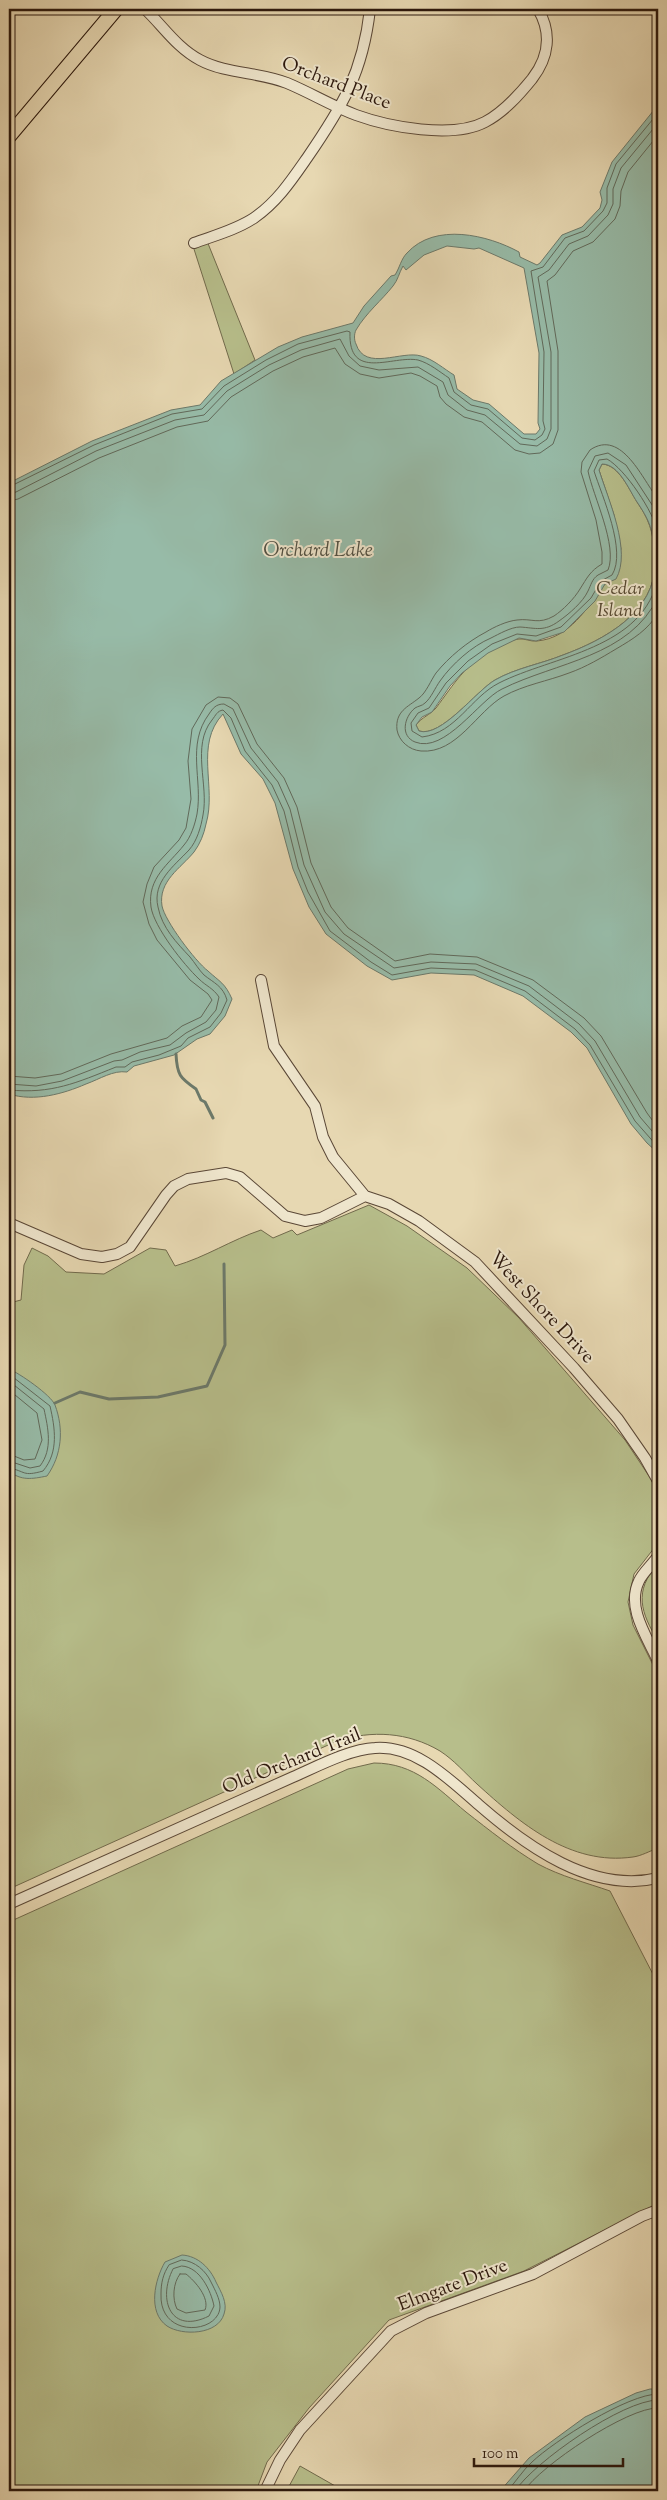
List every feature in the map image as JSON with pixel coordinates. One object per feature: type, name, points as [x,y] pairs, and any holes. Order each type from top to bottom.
[{"type":"main road","points":[[9,136],[116,9]]},
{"type":"street","name":"Orchard Place","points":[[145,9],[179,46],[199,60],[279,80],[340,108],[377,121],[420,128],[460,130],[484,123],[510,104],[534,76],[544,59],[547,36],[538,9]]},
{"type":"street","points":[[194,243],[248,222],[273,203],[290,182],[340,108],[364,50],[370,9]]},
{"type":"street","points":[[9,1223],[81,1254],[102,1257],[117,1254],[130,1247],[166,1195],[174,1186],[188,1179],[226,1173],[240,1177],[285,1216],[305,1221],[321,1218],[365,1196],[333,1157],[323,1137],[315,1106],[274,1046],[261,980]]},
{"type":"street","name":"West Shore Drive","points":[[365,1196],[389,1204],[419,1221],[475,1262],[574,1368],[618,1419],[645,1458],[658,1481]]},
{"type":"street","points":[[658,1556],[639,1581],[635,1596],[635,1609],[658,1661]]},
{"type":"street","name":"Old Orchard Trail","points":[[9,1904],[328,1762],[375,1748],[397,1750],[423,1760],[512,1832],[570,1868],[606,1879],[638,1881],[658,1878]]},
{"type":"street","name":"Elmgate Drive","points":[[265,2491],[280,2460],[300,2430],[377,2343],[395,2328],[426,2313],[533,2274],[642,2216],[658,2210]]},
{"type":"green space","points":[[207,241],[255,360],[234,374],[193,246]]},
{"type":"green space","name":"Cedar Island","points":[[602,464],[614,469],[619,474],[650,525],[655,562],[653,580],[647,596],[625,622],[595,641],[555,658],[511,672],[495,680],[448,721],[437,728],[419,731],[416,725],[436,708],[461,675],[475,661],[496,647],[513,640],[537,641],[549,639],[559,634],[577,620],[605,584],[610,582],[621,549],[614,515],[599,470]]},
{"type":"green space","points":[[369,1205],[407,1226],[467,1268],[519,1318],[625,1440],[651,1479],[658,1494],[658,1543],[634,1574],[628,1602],[633,1625],[658,1675],[658,1848],[642,1855],[610,1858],[588,1855],[567,1848],[529,1827],[440,1751],[415,1740],[377,1734],[350,1737],[337,1741],[9,1889],[9,1303],[21,1300],[24,1265],[32,1248],[48,1256],[66,1272],[104,1274],[150,1248],[166,1250],[175,1266],[261,1230],[273,1238],[292,1230],[297,1235]]},
{"type":"green space","points":[[658,1564],[658,1641],[647,1621],[642,1602],[645,1583]]},
{"type":"green space","points":[[374,1763],[402,1767],[413,1772],[435,1786],[501,1839],[538,1864],[564,1876],[610,1891],[658,1984],[658,2203],[524,2271],[389,2320],[309,2408],[267,2462],[256,2491],[9,2491],[9,1922],[348,1769]]},
{"type":"green space","points":[[300,2466],[344,2491],[287,2490]]},
{"type":"water","name":"Orchard Lake","points":[[658,105],[658,1153],[631,1124],[587,1048],[571,1032],[523,996],[474,975],[431,973],[392,980],[367,966],[326,934],[309,907],[293,869],[275,803],[263,779],[241,754],[223,714],[214,726],[210,739],[208,753],[209,810],[203,835],[194,852],[167,882],[163,889],[162,906],[164,913],[181,940],[202,966],[227,989],[232,999],[225,1016],[210,1034],[197,1039],[174,1055],[134,1066],[127,1072],[112,1074],[77,1088],[48,1096],[28,1097],[9,1094],[9,483],[92,441],[171,410],[200,405],[221,381],[278,347],[302,337],[353,323],[364,306],[391,276],[395,275],[407,253],[419,243],[432,237],[462,234],[492,241],[519,252],[520,257],[537,265],[562,235],[582,227],[600,208],[602,200],[600,192],[612,162]],"holes":[[[447,246],[479,248],[524,268],[539,353],[538,423],[540,429],[536,434],[524,434],[489,404],[473,400],[457,389],[454,375],[430,359],[413,355],[376,359],[367,357],[356,344],[354,337],[356,330],[364,318],[395,284],[403,266],[406,270],[424,255]],[[602,464],[614,468],[623,478],[646,517],[651,530],[655,562],[653,580],[647,596],[625,622],[595,641],[579,649],[511,672],[495,680],[448,721],[437,728],[419,731],[416,725],[422,717],[432,712],[450,686],[462,673],[488,653],[519,638],[536,641],[564,632],[595,601],[605,584],[616,579],[620,567],[620,540],[613,510],[599,470]]]},
{"type":"water","points":[[9,1369],[41,1390],[55,1405],[60,1423],[60,1442],[56,1459],[47,1476],[27,1478],[9,1471]]},
{"type":"water","points":[[182,2255],[198,2260],[207,2268],[223,2298],[224,2314],[215,2326],[207,2330],[190,2332],[174,2329],[167,2326],[161,2320],[157,2312],[155,2295],[161,2269],[165,2262]]},
{"type":"water","points":[[658,2389],[658,2491],[500,2491],[529,2458],[585,2417],[636,2393]]},
{"type":"waterway","points":[[176,1054],[180,1075],[196,1089],[213,1118]]},
{"type":"waterway","points":[[55,1403],[80,1392],[109,1399],[158,1397],[207,1386],[225,1345],[224,1264]]}]
